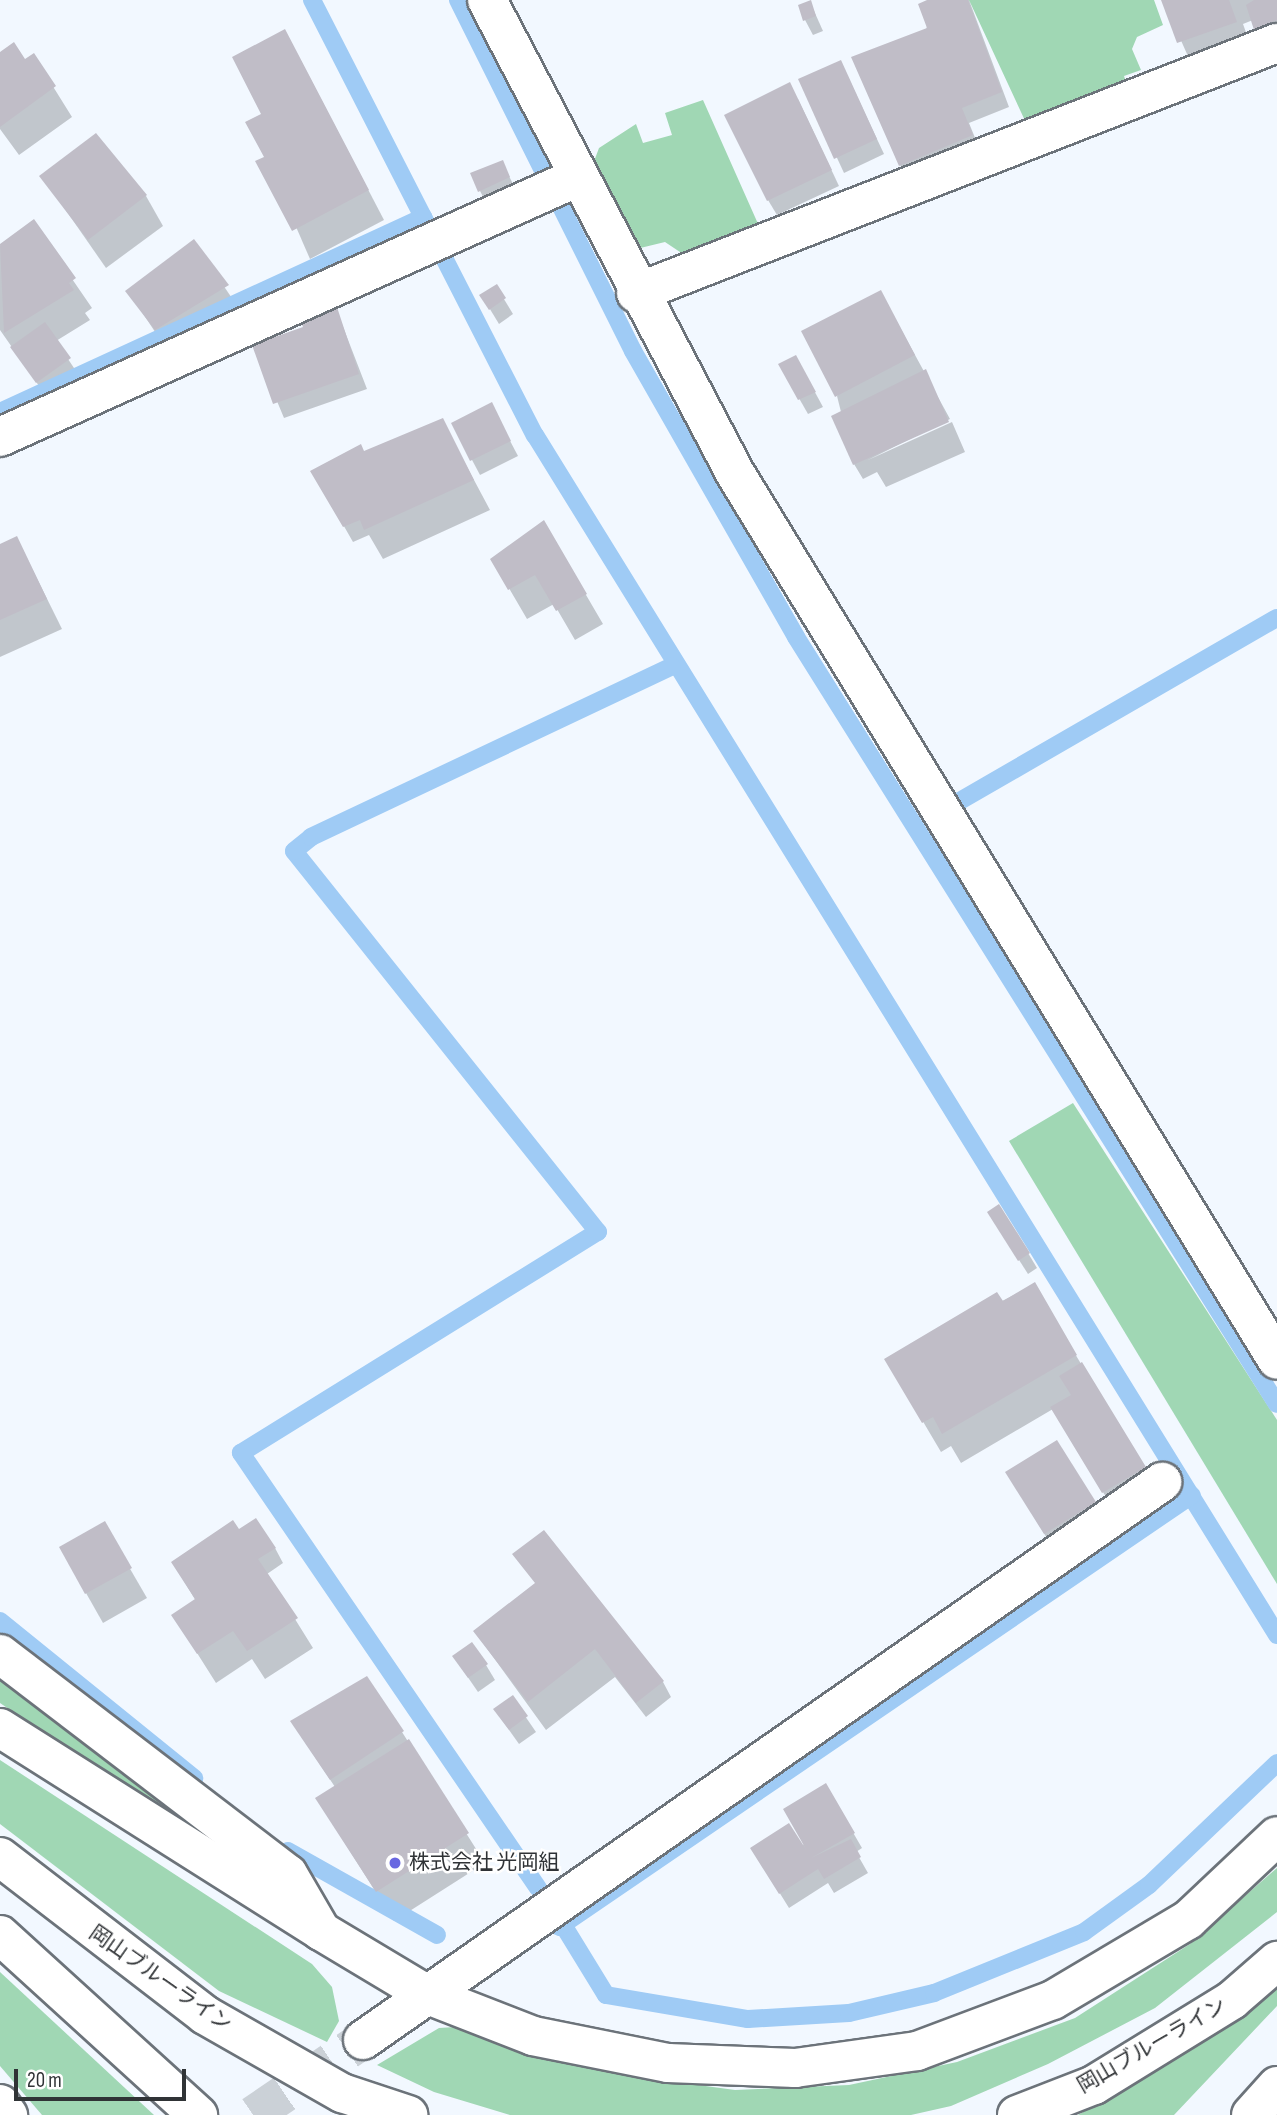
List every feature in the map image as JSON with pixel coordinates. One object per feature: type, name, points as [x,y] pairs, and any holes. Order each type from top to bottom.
[{"type":"main road","points":[[487,0],[563,184],[636,293],[851,671],[1277,1360]]},
{"type":"main road","points":[[636,293],[1277,43]]},
{"type":"main road","points":[[0,437],[563,184]]},
{"type":"main road","points":[[363,2040],[1162,1482]]},
{"type":"main road","points":[[0,1654],[288,1874],[321,1931]]},
{"type":"main road","points":[[0,1728],[321,1931],[428,1995],[533,2036],[668,2063],[795,2068],[917,2051],[1053,2000],[1188,1920],[1277,1836]]},
{"type":"main road","name":"岡山ブルーライン","points":[[0,1857],[205,2015],[342,2093],[408,2115]]},
{"type":"main road","points":[[0,1935],[198,2115]]},
{"type":"main road","name":"岡山ブルーライン","points":[[1017,2115],[1094,2085],[1232,2000],[1277,1961]]},
{"type":"main road","points":[[1251,2115],[1277,2086]]},
{"type":"main road","points":[[0,2104],[8,2115]]},
{"type":"green space","points":[[969,0],[1154,0],[1163,25],[1137,37],[1132,49],[1141,70],[1124,76],[1127,85],[1027,125]]},
{"type":"green space","points":[[703,100],[759,226],[689,258],[665,242],[632,250],[593,164],[599,148],[636,124],[643,143],[672,135],[665,113]]},
{"type":"green space","points":[[1073,1103],[1277,1420],[1277,1584],[1009,1141]]},
{"type":"green space","points":[[0,1670],[245,1859],[240,1866],[0,1703]]},
{"type":"green space","points":[[0,1760],[312,1964],[332,1987],[339,2021],[327,2042],[219,1991],[0,1824]]},
{"type":"green space","points":[[1277,1868],[1277,1912],[1155,2008],[1048,2064],[951,2106],[911,2115],[510,2115],[434,2092],[377,2065],[439,2028],[455,2027],[639,2077],[735,2090],[849,2085],[957,2062],[1075,2018],[1190,1944]]},
{"type":"green space","points":[[0,1972],[154,2115],[42,2115],[0,2066]]},
{"type":"green space","points":[[1277,1984],[1277,2006],[1174,2115],[1078,2115],[1195,2047]]},
{"type":"building","points":[[811,0],[816,16],[803,21],[798,5]]},
{"type":"building","points":[[927,0],[968,0],[1002,92],[962,108],[973,135],[899,166],[851,57],[927,28],[918,4]]},
{"type":"building","points":[[1161,0],[1229,0],[1237,22],[1177,43]]},
{"type":"building","points":[[1254,0],[1277,0],[1277,20],[1254,30],[1246,5]]},
{"type":"building","points":[[285,29],[369,190],[292,231],[255,161],[264,157],[245,122],[261,114],[232,57]]},
{"type":"building","points":[[14,42],[25,59],[34,53],[56,86],[0,127],[0,52]]},
{"type":"building","points":[[841,60],[877,139],[834,159],[798,79]]},
{"type":"building","points":[[790,82],[832,170],[767,201],[724,115]]},
{"type":"building","points":[[96,133],[147,195],[88,240],[39,176]]},
{"type":"building","points":[[503,160],[510,177],[478,192],[470,173]]},
{"type":"building","points":[[34,219],[76,278],[69,283],[74,290],[4,333],[0,244]]},
{"type":"building","points":[[194,239],[229,285],[155,330],[125,291]]},
{"type":"building","points":[[497,284],[506,298],[489,310],[479,295]]},
{"type":"building","points":[[881,290],[915,355],[835,397],[801,331]]},
{"type":"building","points":[[336,304],[359,374],[273,404],[252,345],[303,327],[299,317]]},
{"type":"building","points":[[45,322],[71,358],[36,383],[10,347]]},
{"type":"building","points":[[796,355],[816,392],[798,400],[778,364]]},
{"type":"building","points":[[926,369],[949,422],[853,465],[831,416]]},
{"type":"building","points":[[492,402],[511,441],[470,461],[451,423]]},
{"type":"building","points":[[443,418],[474,480],[364,530],[360,520],[343,527],[310,471],[361,444],[364,451]]},
{"type":"building","points":[[544,520],[587,594],[556,611],[535,575],[508,590],[490,559]]},
{"type":"building","points":[[17,536],[47,599],[0,620],[0,544]]},
{"type":"building","points":[[999,1204],[1030,1253],[1018,1261],[987,1212]]},
{"type":"building","points":[[1035,1282],[1077,1355],[942,1434],[933,1417],[922,1423],[884,1359],[997,1292],[1003,1301]]},
{"type":"building","points":[[1082,1362],[1146,1467],[1102,1493],[1050,1407],[1071,1395],[1059,1376]]},
{"type":"building","points":[[1057,1440],[1096,1502],[1044,1534],[1005,1472]]},
{"type":"building","points":[[256,1518],[276,1548],[258,1559],[298,1618],[247,1651],[233,1631],[197,1654],[171,1615],[195,1599],[171,1562],[233,1520],[239,1529]]},
{"type":"building","points":[[105,1521],[132,1568],[85,1594],[59,1547]]},
{"type":"building","points":[[544,1530],[664,1681],[636,1703],[595,1649],[528,1702],[473,1631],[535,1583],[512,1554]]},
{"type":"building","points":[[472,1642],[488,1664],[468,1678],[452,1656]]},
{"type":"building","points":[[367,1676],[404,1731],[330,1780],[290,1721]]},
{"type":"building","points":[[513,1695],[528,1716],[509,1730],[493,1709]]},
{"type":"building","points":[[409,1739],[469,1833],[376,1892],[315,1798]]},
{"type":"building","points":[[826,1783],[855,1833],[811,1858],[851,1839],[861,1857],[824,1879],[818,1869],[779,1894],[750,1848],[789,1823],[807,1851],[783,1809]]},
{"type":"waterway","points":[[312,0],[535,435],[1277,1635]]},
{"type":"waterway","points":[[458,0],[633,351],[796,637],[1277,1404]]},
{"type":"waterway","points":[[0,412],[423,217]]},
{"type":"waterway","points":[[958,802],[1277,618]]},
{"type":"waterway","points":[[538,1888],[241,1453],[598,1232],[294,851],[311,837],[672,666]]},
{"type":"waterway","points":[[559,1927],[1192,1495]]},
{"type":"waterway","points":[[0,1621],[194,1778]]},
{"type":"waterway","points":[[560,1920],[606,1995],[748,2019],[849,2013],[934,1993],[1084,1932],[1149,1885],[1277,1763]]},
{"type":"waterway","points":[[288,1851],[437,1935]]},
{"type":"tunnel","points":[[253,2115],[363,2040]]},
{"type":"place","name":"株式会社 光岡組","points":[[395,1863]]}]
